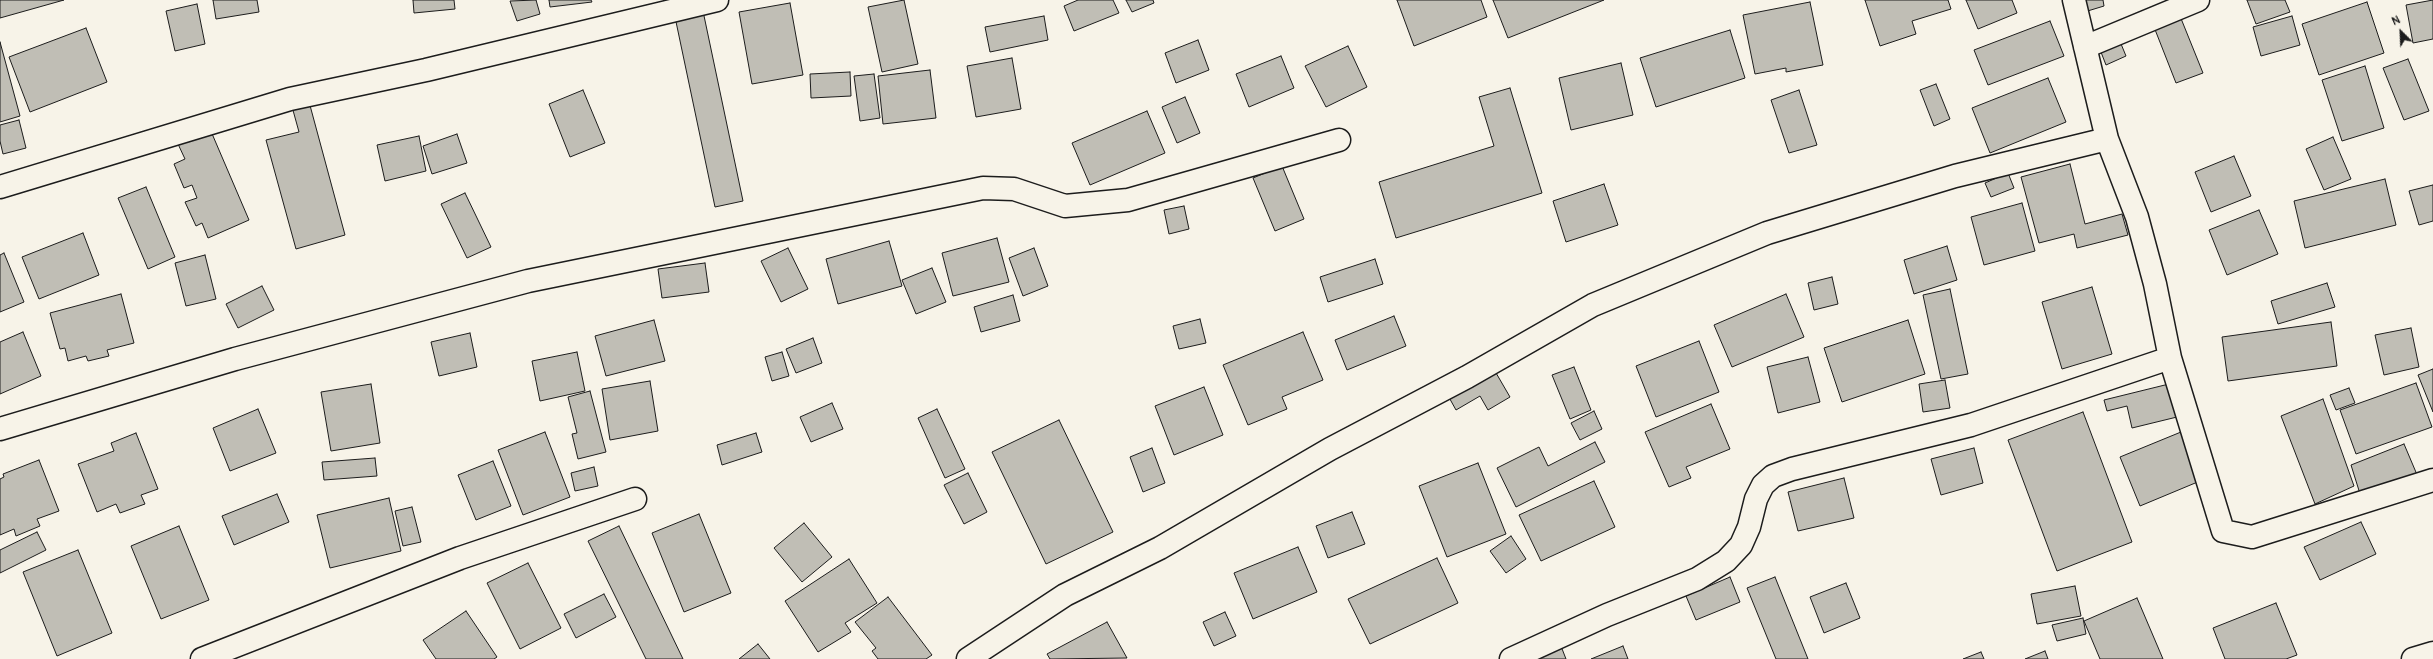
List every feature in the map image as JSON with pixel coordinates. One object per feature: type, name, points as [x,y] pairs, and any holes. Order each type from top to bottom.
[{"type":"street","points":[[0,187],[290,99],[426,70],[717,0]]},
{"type":"street","points":[[2074,0],[2107,139],[2137,217],[2155,284],[2170,358],[2223,531],[2252,537],[2433,480]]},
{"type":"street","points":[[2085,47],[2198,0]]},
{"type":"street","points":[[968,659],[1065,595],[1160,548],[1330,449],[1466,378],[1593,305],[1767,233],[1955,176],[2107,139]]},
{"type":"street","points":[[0,429],[235,359],[528,281],[983,188],[1014,189],[1065,206],[1128,200],[1339,140]]},
{"type":"street","points":[[1511,659],[1607,615],[1697,579],[1726,561],[1741,545],[1749,527],[1756,499],[1763,485],[1772,476],[1792,469],[1971,425],[2170,358]]},
{"type":"street","points":[[202,659],[460,558],[635,499]]},
{"type":"street","points":[[2412,659],[2433,653]]},
{"type":"building","points":[[0,0],[64,0],[0,18]]},
{"type":"building","points":[[213,0],[257,0],[259,12],[216,19]]},
{"type":"building","points":[[413,0],[454,0],[455,9],[414,13]]},
{"type":"building","points":[[536,0],[540,14],[517,21],[510,1]]},
{"type":"building","points":[[549,0],[591,0],[592,2],[550,7]]},
{"type":"building","points":[[904,0],[918,64],[882,72],[868,7]]},
{"type":"building","points":[[1078,0],[1113,0],[1119,13],[1074,31],[1064,6]]},
{"type":"building","points":[[1126,0],[1153,0],[1154,3],[1132,12]]},
{"type":"building","points":[[1397,0],[1481,0],[1487,17],[1414,46]]},
{"type":"building","points":[[1493,0],[1604,0],[1508,38]]},
{"type":"building","points":[[1865,0],[1948,0],[1951,9],[1912,21],[1916,34],[1880,46]]},
{"type":"building","points":[[1966,0],[2012,0],[2017,13],[1978,29]]},
{"type":"building","points":[[2078,0],[2103,0],[2104,6],[2081,13]]},
{"type":"building","points":[[2247,0],[2285,0],[2290,12],[2256,24]]},
{"type":"building","points":[[2433,0],[2433,39],[2413,43],[2406,5]]},
{"type":"building","points":[[1810,2],[1823,65],[1786,72],[1786,68],[1755,74],[1743,15]]},
{"type":"building","points":[[2367,2],[2384,53],[2319,75],[2302,24]]},
{"type":"building","points":[[790,3],[803,75],[752,84],[739,12]]},
{"type":"building","points":[[197,4],[205,44],[175,51],[166,11]]},
{"type":"building","points":[[703,11],[743,201],[715,207],[675,17]]},
{"type":"building","points":[[1044,16],[1048,40],[990,52],[985,27]]},
{"type":"building","points":[[2180,16],[2203,73],[2176,83],[2154,27]]},
{"type":"building","points":[[2292,16],[2300,45],[2261,56],[2253,27]]},
{"type":"building","points":[[2050,21],[2064,56],[1988,85],[1974,50]]},
{"type":"building","points":[[86,28],[107,82],[30,112],[9,57]]},
{"type":"building","points":[[1730,30],[1745,78],[1656,107],[1640,58]]},
{"type":"building","points":[[2119,39],[2126,56],[2106,65],[2099,47]]},
{"type":"building","points":[[1198,40],[1209,70],[1176,83],[1165,53]]},
{"type":"building","points":[[0,42],[20,116],[0,122]]},
{"type":"building","points":[[1348,46],[1367,87],[1326,107],[1305,66]]},
{"type":"building","points":[[1281,56],[1294,88],[1249,107],[1236,74]]},
{"type":"building","points":[[1012,58],[1021,109],[976,117],[967,66]]},
{"type":"building","points":[[2408,59],[2429,111],[2404,120],[2383,68]]},
{"type":"building","points":[[1621,63],[1633,115],[1571,130],[1559,78]]},
{"type":"building","points":[[2365,66],[2384,128],[2342,141],[2322,80]]},
{"type":"building","points":[[930,70],[936,118],[883,124],[878,76]]},
{"type":"building","points":[[850,72],[851,96],[811,98],[810,74]]},
{"type":"building","points":[[874,74],[880,118],[860,121],[854,76]]},
{"type":"building","points":[[2048,78],[2066,122],[1990,153],[1972,108]]},
{"type":"building","points":[[1936,84],[1950,119],[1934,126],[1920,90]]},
{"type":"building","points":[[1510,88],[1542,193],[1396,238],[1379,182],[1494,146],[1479,97]]},
{"type":"building","points":[[583,90],[605,143],[570,157],[549,104]]},
{"type":"building","points":[[1799,90],[1817,145],[1789,153],[1771,100]]},
{"type":"building","points":[[1185,97],[1200,133],[1177,143],[1162,107]]},
{"type":"building","points":[[308,98],[345,235],[296,249],[266,140],[299,132],[291,103]]},
{"type":"building","points":[[1147,111],[1165,153],[1090,185],[1072,143]]},
{"type":"building","points":[[19,120],[26,148],[3,154],[0,141],[0,125]]},
{"type":"building","points":[[210,129],[249,220],[208,238],[202,223],[196,226],[185,202],[197,198],[192,185],[184,188],[174,164],[185,159],[178,144]]},
{"type":"building","points":[[457,134],[467,163],[432,174],[423,146]]},
{"type":"building","points":[[419,136],[426,171],[385,181],[377,145]]},
{"type":"building","points":[[2333,137],[2351,179],[2324,190],[2306,149]]},
{"type":"building","points":[[2234,156],[2251,196],[2211,212],[2195,172]]},
{"type":"building","points":[[2070,164],[2085,224],[2122,214],[2128,235],[2077,248],[2074,234],[2039,243],[2021,177]]},
{"type":"building","points":[[1282,166],[1304,219],[1275,231],[1253,178]]},
{"type":"building","points":[[2008,173],[2014,188],[1991,197],[1985,183]]},
{"type":"building","points":[[2385,179],[2396,225],[2305,248],[2294,201]]},
{"type":"building","points":[[1604,184],[1618,225],[1566,242],[1553,201]]},
{"type":"building","points":[[2433,185],[2433,221],[2419,225],[2409,191]]},
{"type":"building","points":[[146,187],[175,257],[148,269],[118,198]]},
{"type":"building","points":[[465,193],[491,247],[467,258],[441,204]]},
{"type":"building","points":[[2022,203],[2035,251],[1984,265],[1971,217]]},
{"type":"building","points":[[1184,206],[1189,229],[1169,234],[1164,210]]},
{"type":"building","points":[[2259,210],[2278,254],[2227,275],[2209,230]]},
{"type":"building","points":[[83,233],[99,275],[39,299],[22,257]]},
{"type":"building","points":[[997,238],[1009,282],[953,296],[942,253]]},
{"type":"building","points":[[889,241],[902,286],[838,304],[826,259]]},
{"type":"building","points":[[1947,246],[1957,280],[1914,294],[1904,260]]},
{"type":"building","points":[[788,248],[808,289],[781,302],[761,261]]},
{"type":"building","points":[[1034,248],[1048,286],[1023,296],[1009,258]]},
{"type":"building","points":[[4,253],[24,302],[0,312],[0,255]]},
{"type":"building","points":[[205,255],[216,299],[186,306],[175,263]]},
{"type":"building","points":[[1375,259],[1383,284],[1328,302],[1320,277]]},
{"type":"building","points":[[705,263],[709,292],[662,298],[658,269]]},
{"type":"building","points":[[932,268],[946,302],[916,314],[902,280]]},
{"type":"building","points":[[1832,277],[1838,304],[1814,310],[1808,283]]},
{"type":"building","points":[[2327,283],[2335,307],[2278,324],[2271,301]]},
{"type":"building","points":[[262,286],[274,310],[238,328],[226,304]]},
{"type":"building","points":[[2092,287],[2112,354],[2062,369],[2042,302]]},
{"type":"building","points":[[1950,289],[1968,374],[1941,379],[1923,295]]},
{"type":"building","points":[[121,294],[134,343],[107,350],[109,356],[88,361],[86,356],[68,361],[65,348],[60,349],[50,313]]},
{"type":"building","points":[[1786,294],[1804,337],[1732,367],[1714,325]]},
{"type":"building","points":[[1013,295],[1020,321],[981,332],[974,307]]},
{"type":"building","points":[[1394,316],[1406,346],[1347,370],[1335,340]]},
{"type":"building","points":[[1200,319],[1206,343],[1179,349],[1173,326]]},
{"type":"building","points":[[654,320],[665,361],[606,376],[595,336]]},
{"type":"building","points":[[1908,320],[1925,374],[1842,402],[1824,348]]},
{"type":"building","points":[[2331,322],[2337,366],[2228,381],[2222,337]]},
{"type":"building","points":[[2411,328],[2419,367],[2384,375],[2375,335]]},
{"type":"building","points":[[23,332],[41,376],[0,394],[0,342]]},
{"type":"building","points":[[1303,332],[1323,380],[1282,397],[1287,409],[1248,425],[1223,365]]},
{"type":"building","points":[[470,333],[477,367],[439,376],[431,342]]},
{"type":"building","points":[[813,338],[822,363],[796,373],[786,349]]},
{"type":"building","points":[[1699,341],[1719,392],[1656,417],[1636,366]]},
{"type":"building","points":[[577,352],[585,391],[540,401],[532,361]]},
{"type":"building","points":[[782,352],[789,376],[772,381],[765,357]]},
{"type":"building","points":[[1808,357],[1820,402],[1778,413],[1767,367]]},
{"type":"building","points":[[1492,366],[1510,397],[1488,410],[1480,396],[1456,410],[1446,392]]},
{"type":"building","points":[[1574,367],[1591,410],[1570,419],[1552,375]]},
{"type":"building","points":[[2433,369],[2433,412],[2418,375]]},
{"type":"building","points":[[1945,380],[1950,408],[1923,412],[1919,384]]},
{"type":"building","points":[[650,381],[658,431],[610,440],[602,389]]},
{"type":"building","points":[[2416,383],[2432,427],[2356,454],[2340,410]]},
{"type":"building","points":[[371,384],[380,443],[331,451],[321,392]]},
{"type":"building","points":[[2169,384],[2177,417],[2132,428],[2127,406],[2107,411],[2104,400]]},
{"type":"building","points":[[1204,387],[1223,435],[1174,455],[1155,406]]},
{"type":"building","points":[[2349,388],[2355,403],[2336,410],[2330,395]]},
{"type":"building","points":[[590,391],[606,452],[578,459],[572,434],[577,433],[568,397]]},
{"type":"building","points":[[2323,399],[2354,486],[2315,504],[2281,416]]},
{"type":"building","points":[[832,403],[843,429],[811,442],[800,417]]},
{"type":"building","points":[[1711,404],[1730,449],[1686,467],[1691,478],[1669,487],[1645,432]]},
{"type":"building","points":[[258,409],[276,453],[230,471],[213,428]]},
{"type":"building","points":[[937,409],[965,469],[945,478],[918,418]]},
{"type":"building","points":[[1594,411],[1602,429],[1580,440],[1571,423]]},
{"type":"building","points":[[2083,412],[2132,542],[2057,571],[2008,440]]},
{"type":"building","points":[[1059,420],[1113,532],[1046,564],[992,452]]},
{"type":"building","points":[[545,432],[570,497],[523,515],[498,450]]},
{"type":"building","points":[[2181,432],[2200,481],[2140,506],[2120,457]]},
{"type":"building","points":[[136,433],[158,489],[141,495],[145,504],[120,513],[116,504],[97,512],[78,464],[114,451],[111,443]]},
{"type":"building","points":[[756,433],[762,452],[722,465],[717,445]]},
{"type":"building","points":[[1595,442],[1605,462],[1516,507],[1497,468],[1539,447],[1548,466]]},
{"type":"building","points":[[2404,444],[2418,477],[2361,497],[2351,465]]},
{"type":"building","points":[[1152,448],[1165,483],[1143,492],[1130,457]]},
{"type":"building","points":[[1974,448],[1983,483],[1941,495],[1931,459]]},
{"type":"building","points":[[375,458],[377,476],[324,480],[322,462]]},
{"type":"building","points":[[39,460],[59,511],[37,519],[40,526],[16,536],[14,529],[0,535],[0,479],[4,477],[3,474]]},
{"type":"building","points":[[493,461],[511,506],[476,520],[458,475]]},
{"type":"building","points":[[1478,463],[1506,534],[1447,557],[1419,486]]},
{"type":"building","points":[[594,467],[598,486],[575,491],[571,473]]},
{"type":"building","points":[[968,473],[987,512],[964,524],[944,485]]},
{"type":"building","points":[[1844,478],[1854,518],[1798,531],[1788,492]]},
{"type":"building","points":[[1594,481],[1615,527],[1541,561],[1519,515]]},
{"type":"building","points":[[277,494],[289,522],[234,545],[222,516]]},
{"type":"building","points":[[389,498],[401,551],[330,568],[317,515]]},
{"type":"building","points":[[412,507],[421,542],[403,546],[395,511]]},
{"type":"building","points":[[1352,512],[1365,544],[1328,558],[1316,526]]},
{"type":"building","points":[[699,514],[731,593],[684,612],[652,533]]},
{"type":"building","points":[[2361,522],[2376,554],[2320,580],[2304,547]]},
{"type":"building","points":[[804,523],[832,557],[802,582],[774,548]]},
{"type":"building","points":[[179,526],[209,600],[161,619],[131,546]]},
{"type":"building","points":[[619,526],[683,659],[646,659],[588,541]]},
{"type":"building","points":[[37,532],[46,550],[0,573],[0,550]]},
{"type":"building","points":[[1511,536],[1526,559],[1506,573],[1490,551]]},
{"type":"building","points":[[1298,547],[1317,592],[1253,619],[1234,573]]},
{"type":"building","points":[[78,550],[112,633],[57,656],[23,572]]},
{"type":"building","points":[[1437,558],[1458,603],[1370,644],[1348,599]]},
{"type":"building","points":[[849,559],[877,603],[845,623],[851,632],[818,652],[785,601]]},
{"type":"building","points":[[528,563],[561,628],[520,649],[487,583]]},
{"type":"building","points":[[1730,577],[1740,602],[1696,620],[1686,596]]},
{"type":"building","points":[[1775,577],[1808,659],[1776,659],[1747,588]]},
{"type":"building","points":[[1846,583],[1860,618],[1824,633],[1810,597]]},
{"type":"building","points":[[2075,586],[2081,616],[2037,624],[2031,594]]},
{"type":"building","points":[[604,594],[616,617],[576,638],[564,614]]},
{"type":"building","points":[[888,597],[932,655],[926,659],[878,659],[872,651],[876,648],[855,622]]},
{"type":"building","points":[[2137,598],[2163,659],[2100,659],[2084,621]]},
{"type":"building","points":[[2276,603],[2297,655],[2286,659],[2225,659],[2213,628]]},
{"type":"building","points":[[466,611],[497,657],[494,659],[436,659],[423,640]]},
{"type":"building","points":[[1225,612],[1236,636],[1214,646],[1203,622]]},
{"type":"building","points":[[2083,618],[2086,634],[2057,641],[2052,625]]},
{"type":"building","points":[[1107,622],[1127,658],[1050,659],[1047,654]]},
{"type":"building","points":[[1559,641],[1566,659],[1515,659]]},
{"type":"building","points":[[758,644],[770,659],[739,659]]},
{"type":"building","points":[[1623,646],[1628,659],[1591,659]]},
{"type":"building","points":[[2045,651],[2048,659],[2025,659]]},
{"type":"building","points":[[1981,652],[1984,659],[1963,659]]}]
